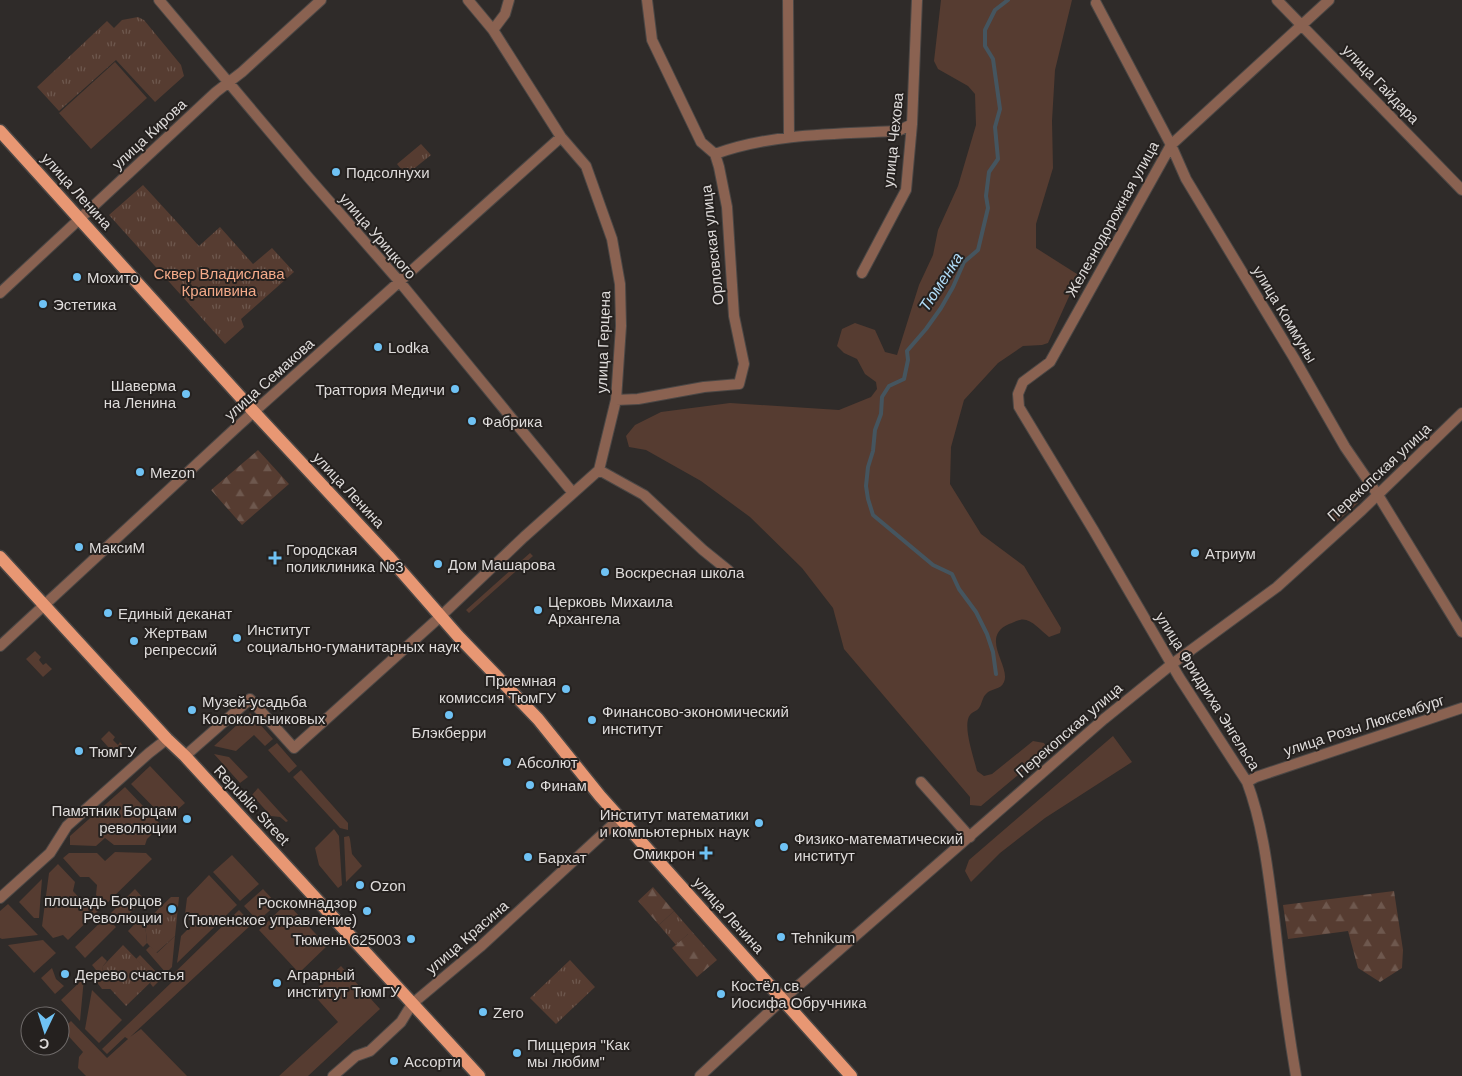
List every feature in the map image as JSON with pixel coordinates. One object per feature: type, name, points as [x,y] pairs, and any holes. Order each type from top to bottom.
[{"type":"main road","name":"улица Ленина","points":[[0,131],[254,412],[538,719],[620,818],[851,1076]]},
{"type":"main road","name":"Republic Street","points":[[0,557],[167,739],[186,756],[478,1076]]},
{"type":"street","name":"улица Урицкого","points":[[159,0],[399,282],[573,493]]},
{"type":"street","name":"улица Кирова","points":[[0,293],[209,98],[242,72],[321,0]]},
{"type":"street","name":"улица Герцена","points":[[468,0],[493,30],[560,137],[586,166],[612,239],[620,284],[621,326],[616,400],[599,470]]},
{"type":"street","points":[[493,30],[505,14],[510,0]]},
{"type":"street","name":"Орловская улица","points":[[616,400],[638,399],[704,387],[740,384],[744,364],[734,316],[727,208],[719,167],[715,154],[702,142],[652,40],[647,0]]},
{"type":"street","points":[[788,0],[789,137]]},
{"type":"street","name":"улица Чехова","points":[[862,273],[906,190],[912,124],[917,0]]},
{"type":"street","name":"улица Гайдара","points":[[1277,0],[1462,190]]},
{"type":"street","name":"Железнодорожная улица","points":[[1024,382],[1050,362],[1171,145],[1330,0]]},
{"type":"street","name":"улица Коммуны","points":[[1096,3],[1171,145],[1186,179],[1294,358],[1345,447],[1378,494],[1462,632]]},
{"type":"street","points":[[715,154],[735,147],[789,137],[898,131],[912,124]]},
{"type":"street","name":"улица Семакова","points":[[0,646],[254,412],[461,228],[560,137]]},
{"type":"street","name":"улица Фридриха Энгельса","points":[[1024,382],[1018,394],[1019,407],[1172,664],[1247,782],[1253,797],[1266,858],[1296,1076]]},
{"type":"street","name":"Перекопская улица","points":[[700,1076],[783,999],[1104,719],[1172,664],[1277,587],[1462,413]]},
{"type":"street","points":[[186,756],[250,699],[294,748],[599,470],[644,495],[703,550],[729,571]]},
{"type":"street","name":"улица Розы Люксембург","points":[[1247,782],[1256,777],[1462,708]]},
{"type":"street","points":[[0,898],[50,853],[67,826],[167,739]]},
{"type":"street","points":[[921,782],[970,836]]},
{"type":"street","name":"улица Красина","points":[[333,1076],[356,1056],[370,1051],[401,1022],[412,1004],[480,947],[620,818]]},
{"type":"green space","points":[[941,0],[1072,0],[1055,70],[1052,121],[1053,168],[1036,224],[1036,248],[1077,274],[1076,281],[1048,343],[1023,346],[998,363],[964,400],[951,447],[950,484],[981,534],[1024,566],[1061,628],[1060,633],[1049,637],[1031,622],[1020,620],[1000,630],[997,636],[996,644],[1005,675],[1003,685],[986,694],[979,708],[971,714],[967,726],[977,771],[984,776],[992,774],[1033,741],[1044,743],[1048,750],[981,806],[970,805],[970,797],[844,649],[833,608],[802,568],[750,517],[701,481],[646,450],[629,447],[626,436],[635,425],[661,412],[730,403],[839,410],[871,397],[877,389],[876,382],[865,374],[857,359],[844,353],[837,346],[842,329],[855,323],[875,330],[885,352],[897,355],[919,285],[933,255],[938,230],[958,186],[976,125],[975,94],[968,86],[938,69],[934,61]]},
{"type":"green space","points":[[138,17],[144,20],[181,65],[184,76],[155,102],[116,60],[59,111],[37,87],[107,21],[114,28],[122,20]]},
{"type":"green space","points":[[115,62],[147,98],[91,149],[59,113]]},
{"type":"green space","points":[[421,144],[431,155],[406,175],[397,164]]},
{"type":"green space","name":"Сквер Владислава Крапивина","points":[[143,185],[199,246],[220,227],[253,264],[272,248],[294,272],[241,319],[244,327],[225,344],[109,215]]},
{"type":"green space","points":[[258,450],[289,484],[242,525],[211,490]]},
{"type":"green space","points":[[1352,496],[1358,503],[1337,522],[1328,518]]},
{"type":"green space","points":[[530,553],[533,556],[469,613],[466,610]]},
{"type":"green space","points":[[35,651],[41,657],[39,660],[43,665],[46,663],[52,669],[43,677],[26,659]]},
{"type":"green space","points":[[250,713],[273,739],[265,746],[254,735],[236,751],[214,746]]},
{"type":"green space","points":[[109,731],[115,737],[113,740],[118,745],[120,742],[126,749],[117,757],[101,739]]},
{"type":"green space","points":[[1113,736],[1132,762],[1045,818],[1000,853],[971,882],[965,871],[969,860]]},
{"type":"green space","points":[[277,743],[297,766],[289,773],[268,750]]},
{"type":"green space","points":[[214,754],[229,757],[248,777],[240,783]]},
{"type":"green space","points":[[150,766],[185,803],[166,820],[131,784]]},
{"type":"green space","points":[[301,770],[348,823],[348,830],[340,828],[293,777]]},
{"type":"green space","points":[[125,787],[161,825],[147,839],[145,845],[114,845],[105,838],[96,846],[70,845],[70,836]]},
{"type":"green space","points":[[258,788],[288,821],[286,822],[280,817],[271,816],[252,795]]},
{"type":"green space","points":[[334,829],[339,836],[342,885],[338,888],[319,865],[315,848]]},
{"type":"green space","points":[[349,836],[352,854],[362,866],[346,882],[344,837]]},
{"type":"green space","points":[[115,852],[146,853],[152,859],[105,905],[96,895],[97,885],[89,877],[80,877],[63,858],[69,853],[97,853],[105,861]]},
{"type":"green space","points":[[232,855],[259,884],[240,901],[213,872]]},
{"type":"green space","points":[[58,864],[75,882],[73,891],[81,900],[91,899],[100,909],[68,940],[63,935],[53,938],[42,926],[49,873]]},
{"type":"green space","points":[[209,875],[237,905],[177,963],[181,936],[193,924],[185,914],[187,898]]},
{"type":"green space","points":[[42,879],[39,918],[34,918],[19,902]]},
{"type":"green space","points":[[653,887],[674,911],[659,925],[638,901]]},
{"type":"green space","points":[[135,889],[144,899],[121,922],[111,913]]},
{"type":"green space","points":[[263,889],[277,904],[258,921],[244,906]]},
{"type":"green space","points":[[1394,891],[1403,950],[1402,968],[1380,982],[1358,968],[1348,931],[1288,939],[1283,905]]},
{"type":"green space","points":[[171,897],[179,897],[175,936],[156,953],[147,943],[145,922]]},
{"type":"green space","points":[[287,903],[327,946],[299,973],[259,930]]},
{"type":"green space","points":[[8,904],[38,935],[0,938],[0,911]]},
{"type":"green space","points":[[239,910],[252,924],[130,1037],[141,1029],[187,1076],[86,1076],[78,1068],[79,1057],[83,1052],[70,1038],[70,1022],[107,1058],[128,1039],[125,1037],[107,1054],[102,1049],[172,982],[169,978]]},
{"type":"green space","points":[[674,911],[694,934],[688,934],[676,945],[659,925]]},
{"type":"green space","points":[[144,914],[149,919],[145,922],[147,943],[143,947],[128,931]]},
{"type":"green space","points":[[106,917],[116,927],[85,958],[75,947]]},
{"type":"green space","points":[[688,934],[694,934],[717,960],[697,977],[672,948]]},
{"type":"green space","points":[[175,936],[172,967],[166,973],[146,950],[150,946],[157,953]]},
{"type":"green space","points":[[43,940],[56,953],[34,973],[8,945]]},
{"type":"green space","points":[[123,945],[155,978],[126,1006],[102,980],[103,966]]},
{"type":"green space","points":[[140,955],[162,978],[153,987],[150,983],[155,978],[136,959]]},
{"type":"green space","points":[[102,956],[107,961],[103,966],[102,979],[111,989],[102,989],[95,980],[96,970],[92,965]]},
{"type":"green space","points":[[570,960],[595,987],[556,1024],[530,998]]},
{"type":"green space","points":[[341,966],[380,1009],[308,1076],[279,1076],[338,1022],[312,993]]},
{"type":"green space","points":[[52,968],[56,979],[64,986],[55,994],[41,978]]},
{"type":"green space","points":[[84,978],[80,1021],[70,1010],[70,1006],[66,1006],[61,1000]]},
{"type":"green space","points":[[92,990],[122,1020],[99,1043],[85,1029]]},
{"type":"waterway","name":"Тюменка","points":[[996,674],[993,652],[987,634],[976,612],[959,589],[952,574],[933,565],[873,515],[866,486],[875,430],[881,414],[882,397],[889,386],[904,379],[908,360],[907,351],[941,308],[964,262],[978,250],[988,208],[986,196],[989,172],[998,159],[995,127],[1000,109],[993,59],[985,46],[985,30],[995,10],[1008,0]]},
{"type":"place","name":"Подсолнухи","points":[[336,172]]},
{"type":"place","name":"Мохито","points":[[77,277]]},
{"type":"place","name":"Эстетика","points":[[43,304]]},
{"type":"place","name":"Lodka","points":[[378,347]]},
{"type":"place","name":"Траттория Медичи","points":[[455,389]]},
{"type":"place","name":"Шаверма на Ленина","points":[[186,394]]},
{"type":"place","name":"Фабрика","points":[[472,421]]},
{"type":"place","name":"Mezon","points":[[140,472]]},
{"type":"place","name":"МаксиМ","points":[[79,547]]},
{"type":"place","name":"Атриум","points":[[1195,553]]},
{"type":"place","name":"Городская поликлиника №3","points":[[275,558]]},
{"type":"place","name":"Дом Машарова","points":[[438,564]]},
{"type":"place","name":"Воскресная школа","points":[[605,572]]},
{"type":"place","name":"Церковь Михаила Архангела","points":[[538,610]]},
{"type":"place","name":"Единый деканат","points":[[108,613]]},
{"type":"place","name":"Институт социально-гуманитарных наук","points":[[237,638]]},
{"type":"place","name":"Жертвам репрессий","points":[[134,641]]},
{"type":"place","name":"Приемная комиссия ТюмГУ","points":[[566,689]]},
{"type":"place","name":"Музей-усадьба Колокольниковых","points":[[192,710]]},
{"type":"place","name":"Блэкберри","points":[[449,715]]},
{"type":"place","name":"Финансово-экономический институт","points":[[592,720]]},
{"type":"place","name":"ТюмГУ","points":[[79,751]]},
{"type":"place","name":"Абсолют","points":[[507,762]]},
{"type":"place","name":"Финам","points":[[530,785]]},
{"type":"place","name":"Памятник Борцам революции","points":[[187,819]]},
{"type":"place","name":"Институт математики и компьютерных наук","points":[[759,823]]},
{"type":"place","name":"Физико-математический институт","points":[[784,847]]},
{"type":"place","name":"Омикрон","points":[[706,853]]},
{"type":"place","name":"Бархат","points":[[528,857]]},
{"type":"place","name":"Ozon","points":[[360,885]]},
{"type":"place","name":"площадь Борцов Революции","points":[[172,909]]},
{"type":"place","name":"Роскомнадзор (Тюменское управление)","points":[[367,911]]},
{"type":"place","name":"Tehnikum","points":[[781,937]]},
{"type":"place","name":"Тюмень 625003","points":[[411,939]]},
{"type":"place","name":"Дерево счастья","points":[[65,974]]},
{"type":"place","name":"Аграрный институт ТюмГУ","points":[[277,983]]},
{"type":"place","name":"Костёл св. Иосифа Обручника","points":[[721,994]]},
{"type":"place","name":"Zero","points":[[483,1012]]},
{"type":"place","name":"Пиццерия \"Как мы любим\"","points":[[517,1053]]},
{"type":"place","name":"Ассорти","points":[[394,1061]]}]
